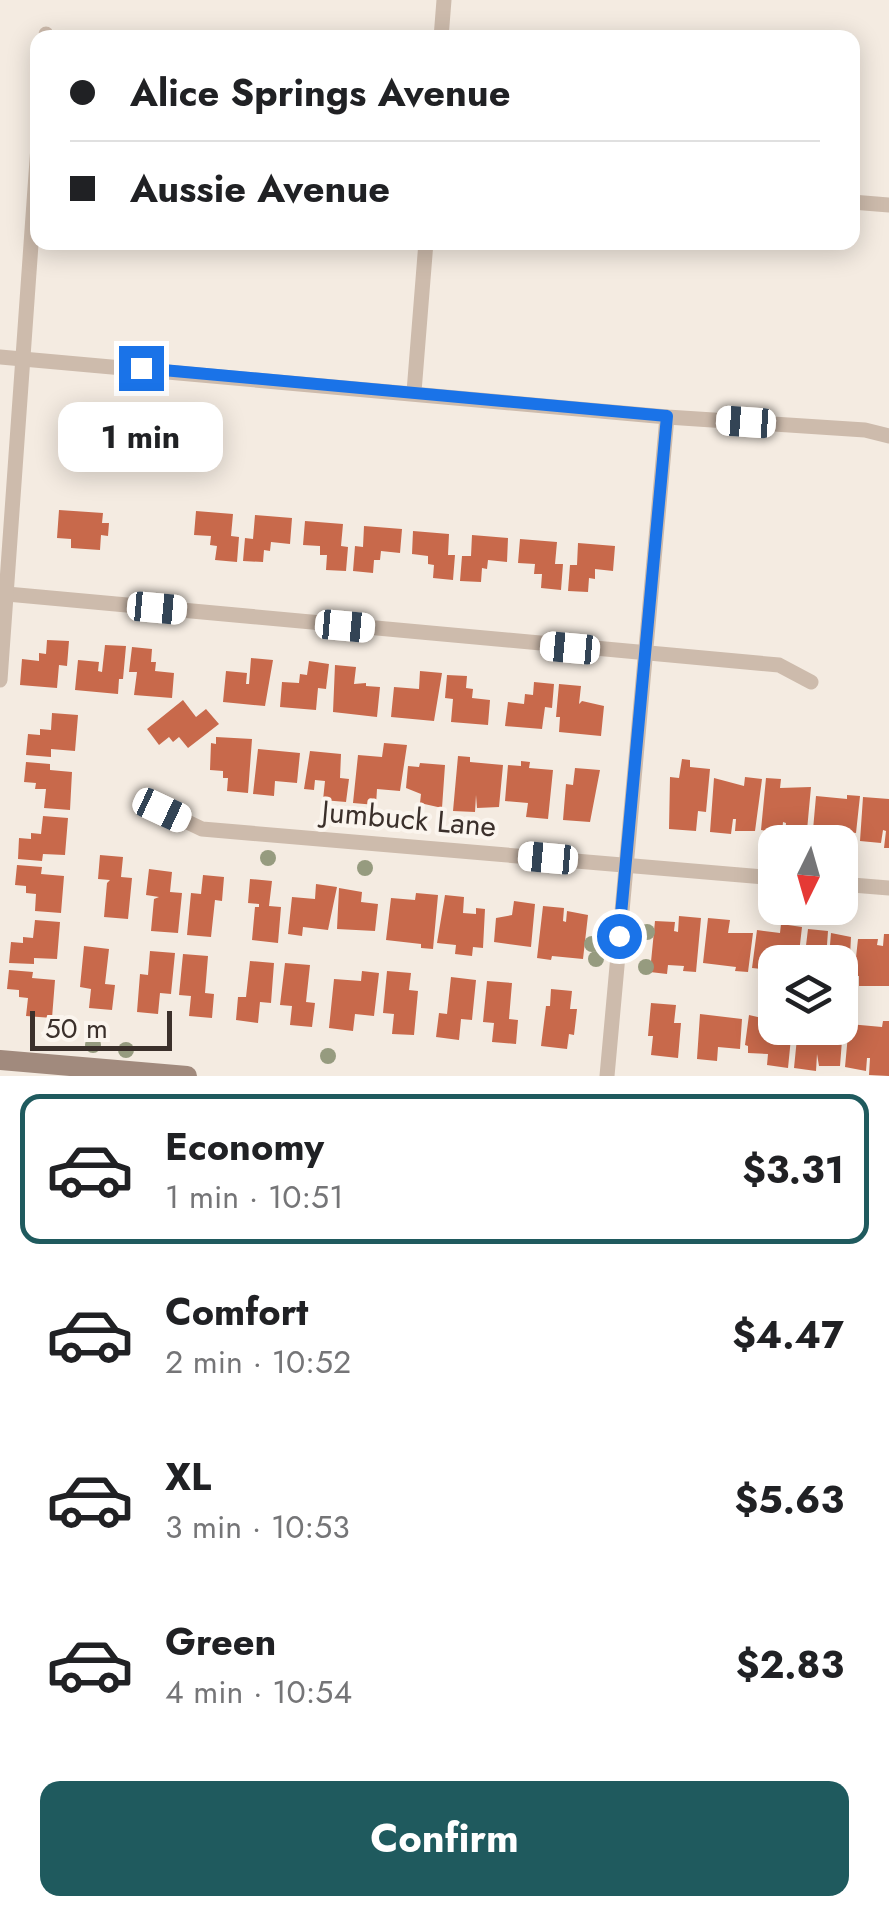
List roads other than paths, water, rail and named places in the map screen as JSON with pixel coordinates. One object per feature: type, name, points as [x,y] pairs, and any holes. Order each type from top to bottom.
[{"type":"street","points":[[442,30],[444,0]]},
{"type":"street","points":[[860,202],[889,204]]},
{"type":"street","points":[[0,680],[31,250]]},
{"type":"street","points":[[414,392],[425,250]]},
{"type":"street","points":[[0,356],[864,430],[889,436]]},
{"type":"street","points":[[607,1076],[667,416]]},
{"type":"street","points":[[7,594],[779,665],[811,682]]},
{"type":"street","name":"Jumbuck Lane","points":[[162,810],[202,829],[758,877]]},
{"type":"street","points":[[858,885],[889,888]]},
{"type":"street","points":[[0,1060],[187,1076]]}]
